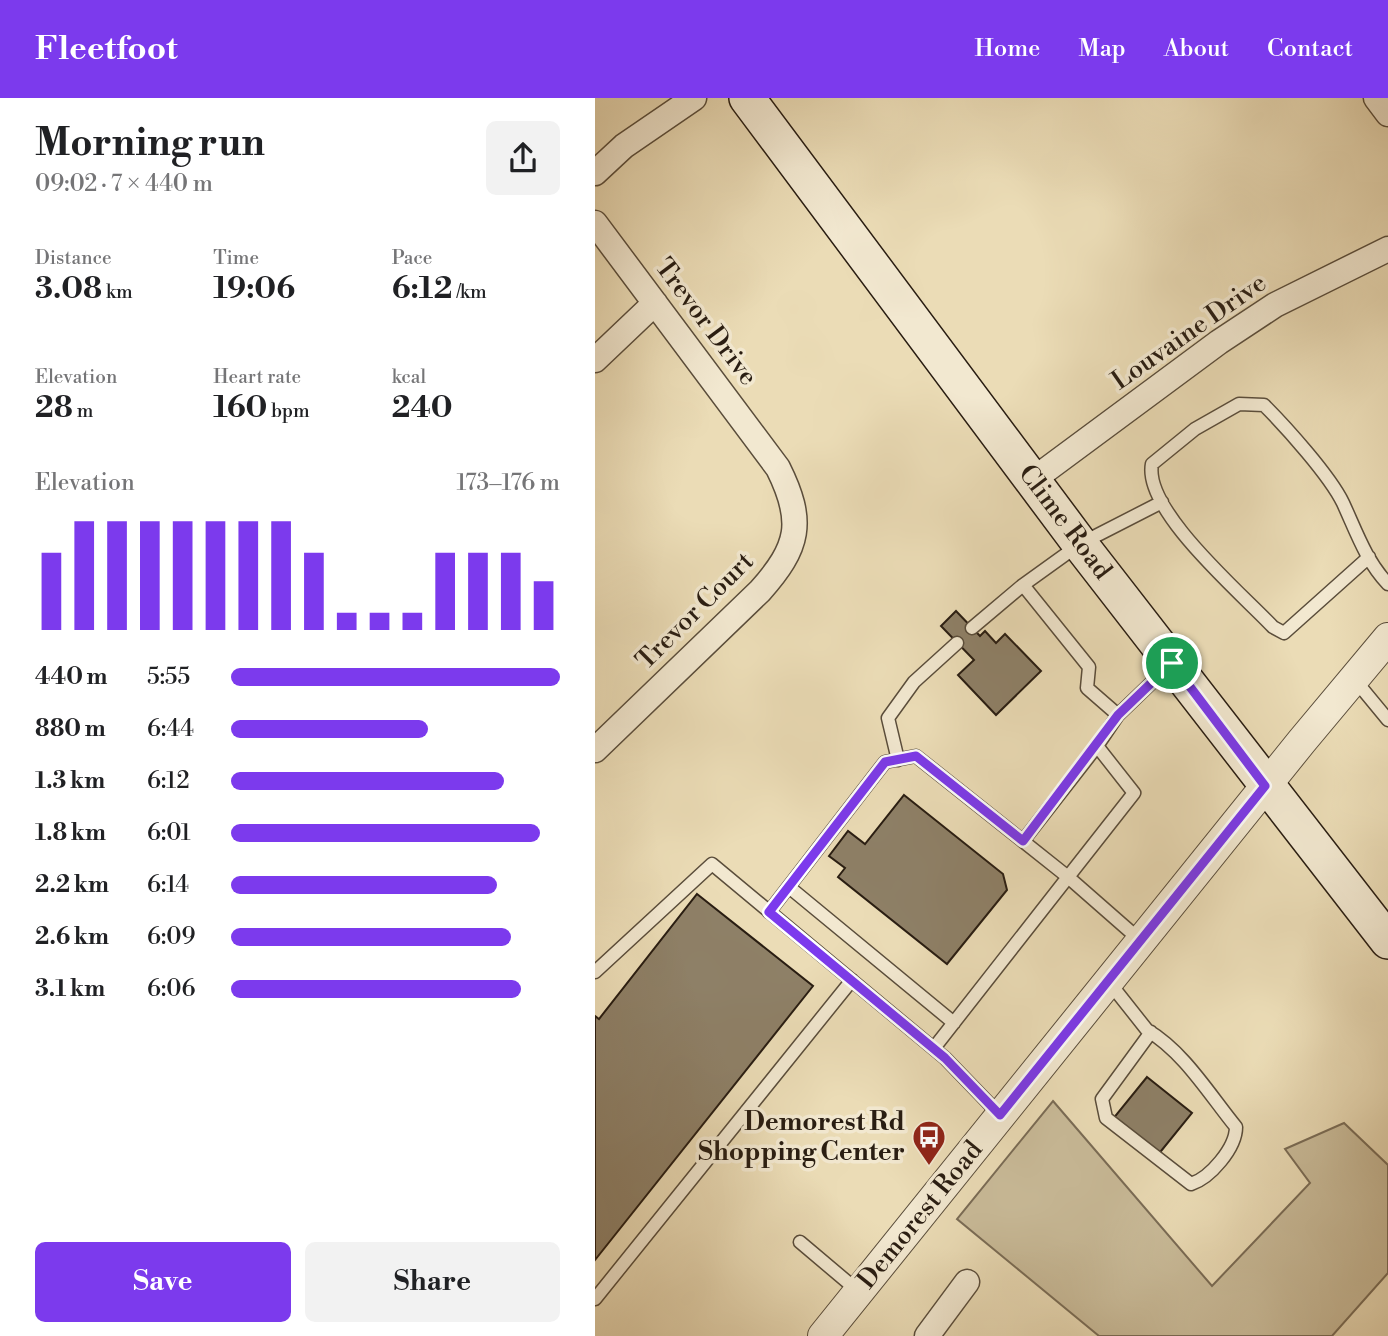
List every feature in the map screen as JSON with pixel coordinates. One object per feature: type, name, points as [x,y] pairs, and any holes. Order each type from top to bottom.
[{"type":"main road","name":"Clime Road","points":[[747,98],[1080,544],[1388,942]]},
{"type":"street","points":[[595,173],[624,146],[694,98]]},
{"type":"street","points":[[1376,98],[1388,114]]},
{"type":"street","name":"Trevor Drive","points":[[595,223],[770,457]]},
{"type":"street","name":"Louvaine Drive","points":[[1034,479],[1219,342],[1275,305],[1388,249]]},
{"type":"street","points":[[595,360],[655,303]]},
{"type":"street","name":"Trevor Court","points":[[595,750],[783,565],[795,532],[793,498],[770,457]]},
{"type":"street","name":"Demorest Road","points":[[823,1336],[1265,786],[1388,638]]},
{"type":"street","points":[[927,1336],[967,1282]]},
{"type":"lane","points":[[1369,557],[1284,633],[1273,627],[1175,524],[1150,475],[1152,464],[1195,429],[1239,404],[1264,405],[1286,427],[1342,500],[1354,531],[1388,584]]},
{"type":"lane","points":[[972,628],[1023,585],[1080,544],[1162,502]]},
{"type":"lane","points":[[1023,585],[1089,667],[1087,688],[1118,715]]},
{"type":"lane","points":[[898,760],[888,718],[897,701],[957,643]]},
{"type":"lane","points":[[1023,841],[1118,715],[1172,663]]},
{"type":"lane","points":[[1353,678],[1388,720]]},
{"type":"lane","points":[[934,1048],[1134,793],[1097,746]]},
{"type":"lane","points":[[769,912],[885,762],[916,756],[1068,877],[1141,942]]},
{"type":"lane","points":[[595,972],[712,864],[934,1048],[1000,1115]]},
{"type":"lane","points":[[789,887],[954,1023]]},
{"type":"lane","points":[[595,1299],[852,980]]},
{"type":"lane","points":[[1109,982],[1151,1032],[1169,1043],[1235,1128],[1236,1139],[1203,1180],[1191,1184],[1107,1118],[1103,1110],[1102,1099],[1151,1032]]},
{"type":"lane","points":[[800,1242],[858,1291]]},
{"type":"shaded area","points":[[1053,1101],[1212,1286],[1310,1183],[1285,1149],[1344,1123],[1388,1165],[1388,1273],[1332,1336],[1099,1336],[957,1219]]},
{"type":"building","points":[[956,611],[980,636],[985,631],[996,643],[1005,634],[1041,671],[996,715],[958,675],[974,660],[941,626]]},
{"type":"building","points":[[904,795],[1003,874],[1007,890],[947,964],[838,877],[845,868],[829,856],[848,831],[865,844]]},
{"type":"building","points":[[697,894],[813,986],[595,1260],[595,1016],[599,1019]]},
{"type":"building","points":[[1147,1077],[1192,1113],[1157,1156],[1112,1120]]},
{"type":"place","name":"Demorest Rd Shopping Center","points":[[929,1167]]},
{"type":"route","points":[[1172,663],[1265,786],[1000,1115],[945,1058],[769,912],[885,762],[916,756],[1023,841],[1118,715],[1172,663]]}]
